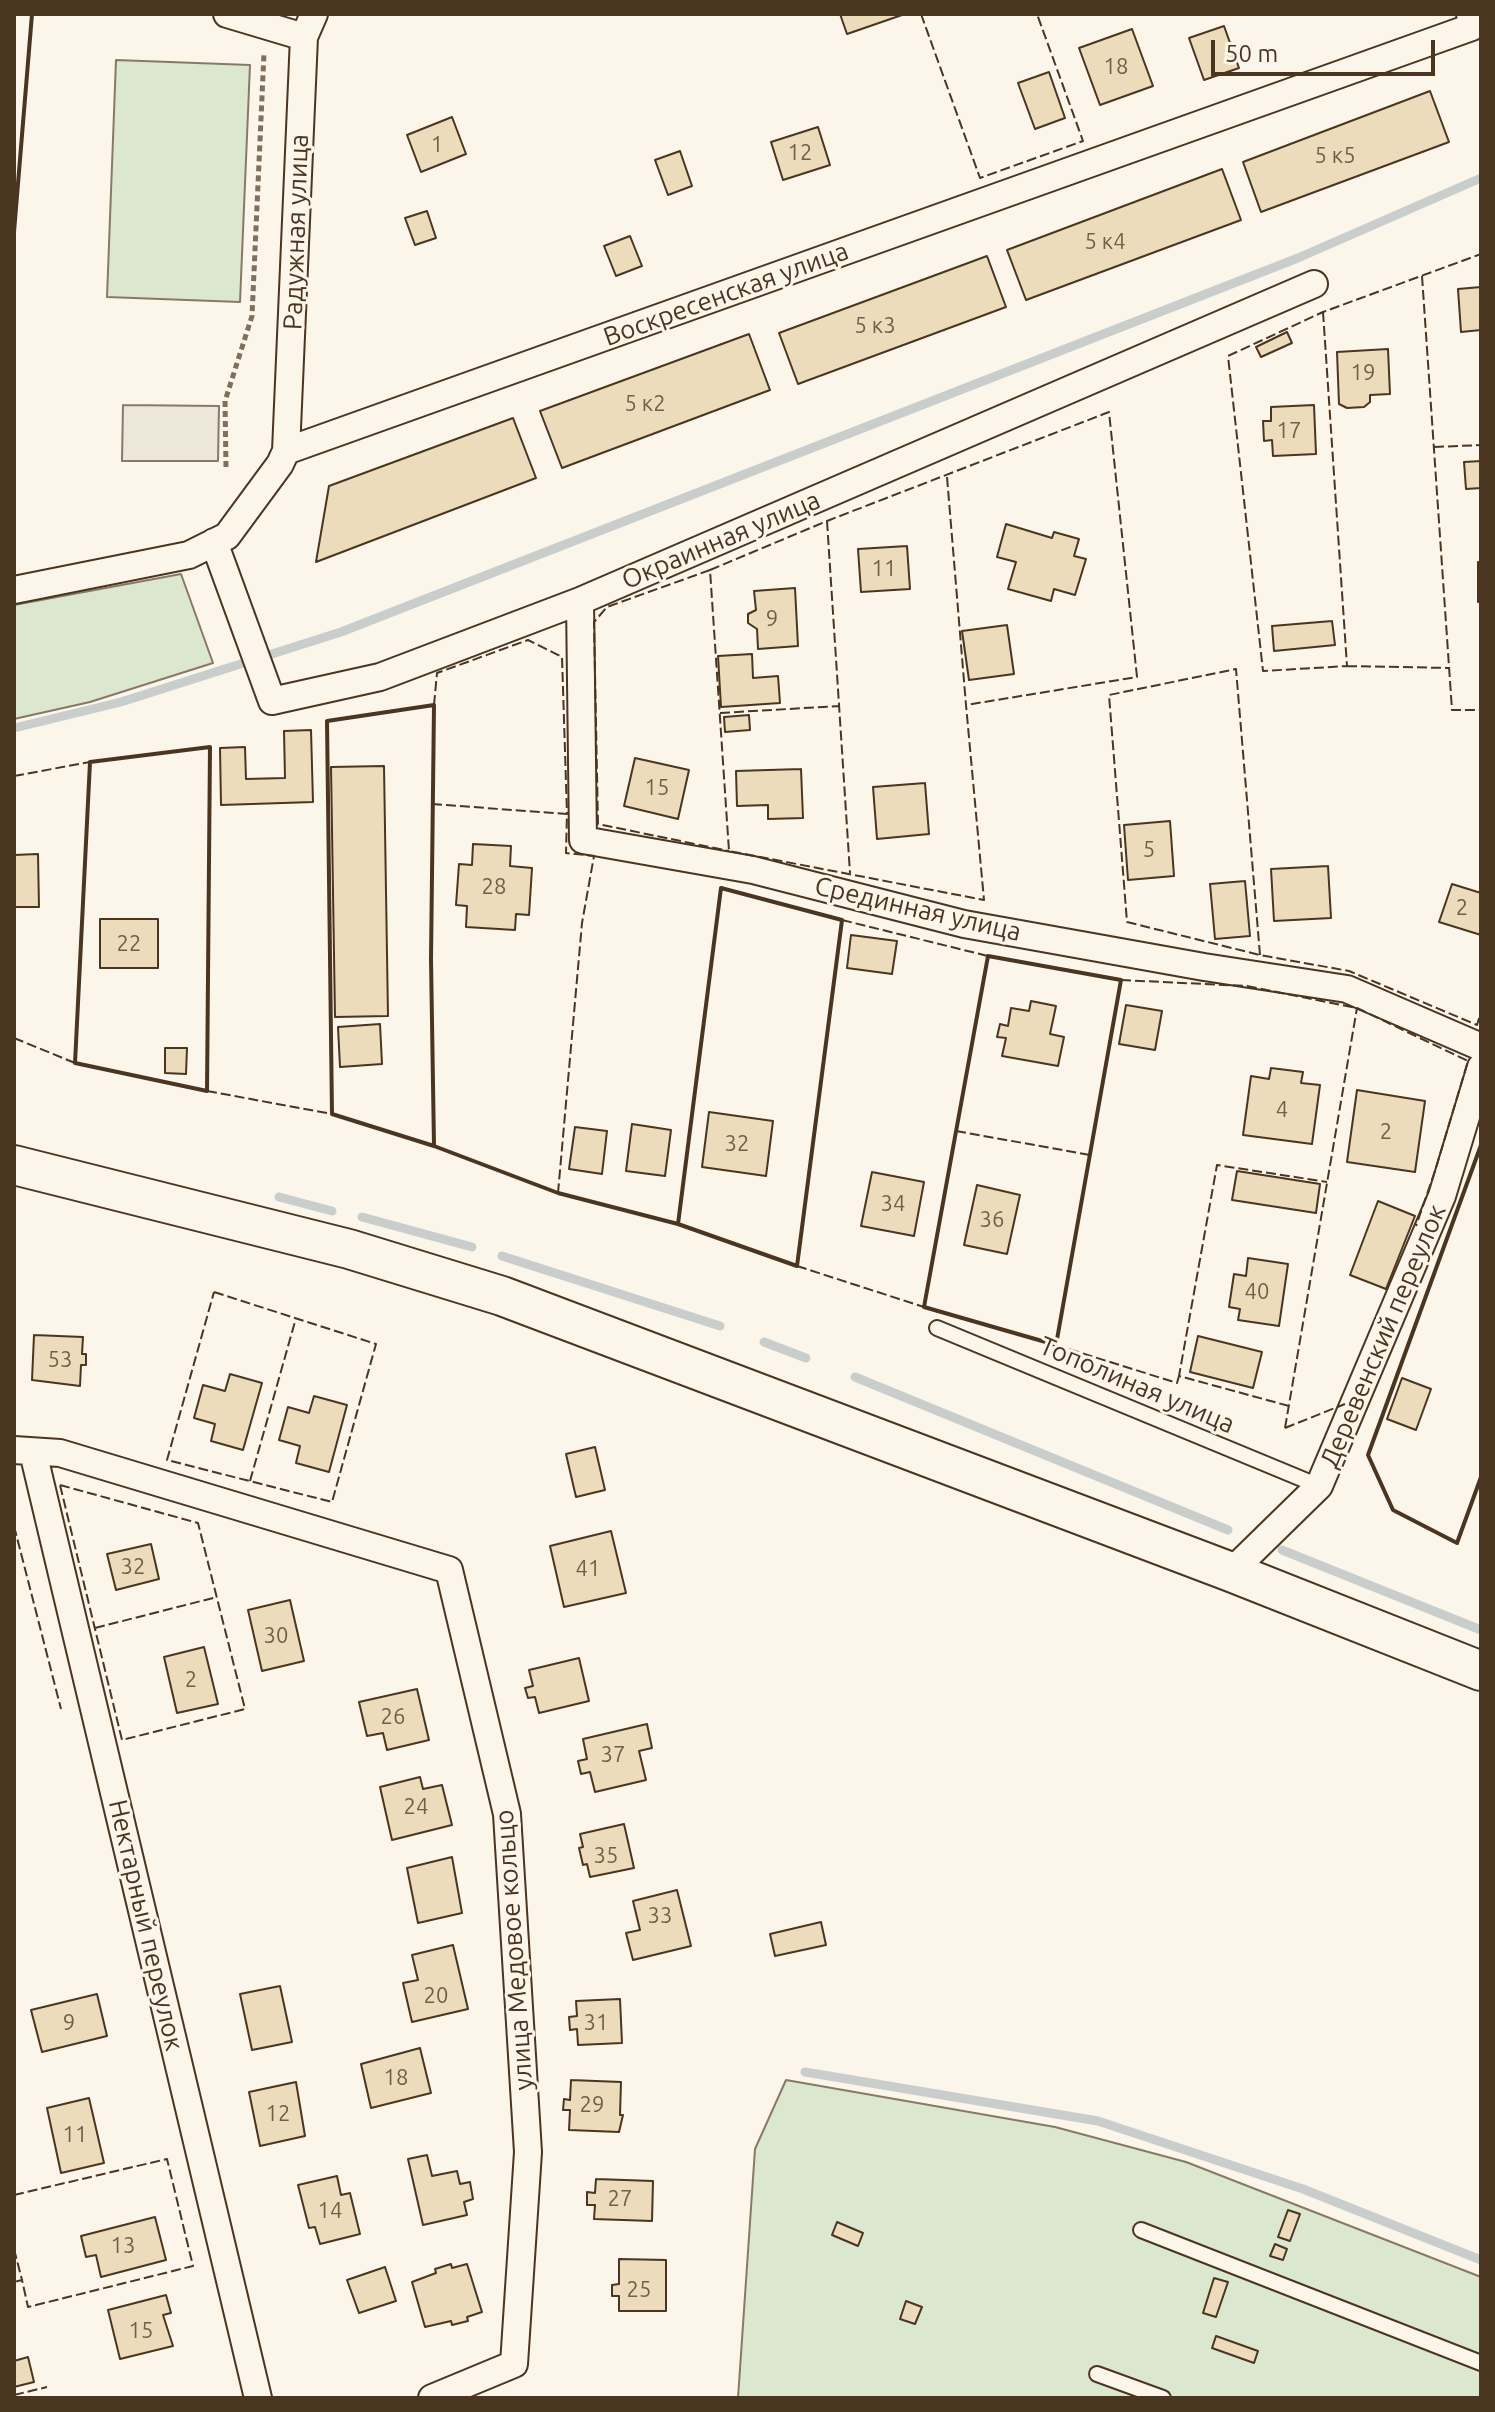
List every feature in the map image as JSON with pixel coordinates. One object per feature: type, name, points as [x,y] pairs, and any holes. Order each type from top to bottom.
[{"type":"main road","points":[[14,1165],[349,1249],[502,1296],[1231,1572],[1481,1671]]},
{"type":"street","points":[[227,14],[263,25],[309,26]]},
{"type":"street","name":"Воскресенская улица","points":[[286,451],[1471,20]]},
{"type":"street","name":"Радужная улица","points":[[286,451],[309,26]]},
{"type":"street","name":"Окраинная улица","points":[[214,542],[272,701],[380,677],[580,601],[1314,284]]},
{"type":"street","points":[[14,590],[189,555],[227,536],[286,451]]},
{"type":"street","name":"Срединная улица","points":[[580,601],[583,840],[753,870],[964,924],[1347,989],[1481,1047]]},
{"type":"street","name":"Деревенский переулок","points":[[1231,1572],[1319,1486],[1442,1196],[1481,1067]]},
{"type":"street","name":"Нектарный переулок","points":[[24,1451],[258,2398]]},
{"type":"street","name":"улица Медовое кольцо","points":[[24,1451],[60,1453],[449,1570],[507,1814],[528,2152],[514,2364],[432,2398]]},
{"type":"lane","name":"Тополиная улица","points":[[937,1328],[1319,1486]]},
{"type":"lane","points":[[1141,2230],[1481,2363]]},
{"type":"lane","points":[[1097,2374],[1163,2398]]},
{"type":"path","points":[[226,467],[225,401],[252,316],[263,25]]},
{"type":"green space","points":[[116,60],[250,65],[240,302],[107,297]]},
{"type":"green space","points":[[181,574],[213,663],[90,702],[14,719],[14,605]]},
{"type":"green space","points":[[786,2080],[1055,2127],[1186,2162],[1481,2277],[1481,2398],[738,2398],[755,2149]]},
{"type":"shaded area","points":[[123,405],[219,406],[218,461],[122,461]]},
{"type":"building","points":[[840,14],[901,14],[902,15],[847,34]]},
{"type":"building","points":[[1224,26],[1239,68],[1204,80],[1189,38]]},
{"type":"building","points":[[1132,29],[1153,86],[1100,105],[1079,48]]},
{"type":"building","points":[[1049,72],[1065,118],[1035,129],[1018,83]]},
{"type":"building","points":[[1430,91],[1449,142],[1261,212],[1243,162]]},
{"type":"building","points":[[452,117],[466,154],[421,172],[407,135]]},
{"type":"building","points":[[818,127],[830,165],[783,180],[771,142]]},
{"type":"building","points":[[680,151],[692,186],[668,195],[655,160]]},
{"type":"building","points":[[1222,169],[1241,220],[1026,300],[1007,250]]},
{"type":"building","points":[[427,211],[436,238],[415,245],[405,218]]},
{"type":"building","points":[[630,236],[642,266],[616,276],[604,246]]},
{"type":"building","points":[[987,256],[1006,307],[798,384],[779,333]]},
{"type":"building","points":[[1481,287],[1481,330],[1461,332],[1458,289]]},
{"type":"building","points":[[1287,332],[1292,343],[1261,357],[1256,347]]},
{"type":"building","points":[[749,334],[770,390],[562,468],[540,411]]},
{"type":"building","points":[[1388,349],[1390,394],[1370,395],[1370,402],[1364,407],[1347,408],[1339,404],[1337,352]]},
{"type":"building","points":[[1314,405],[1316,454],[1273,456],[1272,440],[1264,441],[1263,421],[1271,421],[1271,407]]},
{"type":"building","points":[[513,418],[536,478],[316,562],[329,486]]},
{"type":"building","points":[[1481,461],[1481,488],[1466,489],[1464,462]]},
{"type":"building","points":[[1006,524],[1052,538],[1054,532],[1079,539],[1074,556],[1086,559],[1075,595],[1054,589],[1051,601],[1008,589],[1016,562],[997,557]]},
{"type":"building","points":[[907,546],[910,589],[861,592],[858,549]]},
{"type":"building","points":[[1478,562],[1481,562],[1481,602],[1478,602]]},
{"type":"building","points":[[795,588],[798,646],[758,649],[757,629],[748,623],[748,614],[756,610],[754,591]]},
{"type":"building","points":[[1332,621],[1335,645],[1274,651],[1272,626]]},
{"type":"building","points":[[1007,625],[1014,674],[969,680],[962,631]]},
{"type":"building","points":[[752,654],[753,678],[778,676],[780,703],[721,707],[718,656]]},
{"type":"building","points":[[749,715],[750,730],[725,732],[724,717]]},
{"type":"building","points":[[311,730],[313,802],[221,805],[220,748],[245,747],[246,779],[285,778],[284,731]]},
{"type":"building","points":[[635,758],[689,770],[678,819],[624,806]]},
{"type":"building","points":[[384,766],[388,1016],[335,1017],[331,767]]},
{"type":"building","points":[[801,769],[803,818],[768,819],[768,805],[737,806],[736,771]]},
{"type":"building","points":[[925,783],[929,834],[877,839],[873,787]]},
{"type":"building","points":[[1170,821],[1174,876],[1128,880],[1124,825]]},
{"type":"building","points":[[473,844],[511,846],[510,866],[532,868],[529,915],[516,914],[515,930],[466,927],[467,906],[456,905],[459,864],[472,865]]},
{"type":"building","points":[[38,854],[39,907],[14,907],[14,855]]},
{"type":"building","points":[[1328,866],[1331,918],[1274,921],[1271,869]]},
{"type":"building","points":[[1245,881],[1250,936],[1215,939],[1210,884]]},
{"type":"building","points":[[1452,884],[1481,893],[1481,935],[1439,922]]},
{"type":"building","points":[[100,919],[158,919],[158,968],[100,968]]},
{"type":"building","points":[[851,935],[897,941],[892,974],[847,968]]},
{"type":"building","points":[[1031,1001],[1056,1006],[1050,1034],[1064,1037],[1058,1066],[1002,1056],[1006,1038],[997,1037],[1000,1024],[1008,1026],[1011,1008],[1029,1011]]},
{"type":"building","points":[[1126,1005],[1162,1011],[1155,1050],[1119,1044]]},
{"type":"building","points":[[380,1024],[382,1064],[340,1067],[338,1027]]},
{"type":"building","points":[[165,1048],[187,1048],[186,1074],[165,1073]]},
{"type":"building","points":[[1271,1068],[1303,1072],[1301,1083],[1320,1085],[1312,1144],[1243,1135],[1251,1076],[1269,1079]]},
{"type":"building","points":[[1357,1090],[1425,1101],[1415,1172],[1347,1162]]},
{"type":"building","points":[[709,1112],[773,1121],[766,1176],[702,1167]]},
{"type":"building","points":[[632,1124],[671,1130],[665,1176],[626,1171]]},
{"type":"building","points":[[575,1127],[607,1131],[602,1174],[569,1169]]},
{"type":"building","points":[[1237,1171],[1320,1184],[1316,1213],[1232,1200]]},
{"type":"building","points":[[872,1172],[924,1182],[914,1236],[861,1226]]},
{"type":"building","points":[[977,1185],[1020,1195],[1007,1254],[964,1245]]},
{"type":"building","points":[[1378,1201],[1415,1216],[1386,1289],[1350,1275]]},
{"type":"building","points":[[1248,1258],[1288,1264],[1279,1326],[1238,1320],[1240,1309],[1229,1307],[1234,1274],[1246,1276]]},
{"type":"building","points":[[34,1335],[83,1337],[82,1354],[86,1354],[86,1365],[81,1365],[80,1386],[32,1380]]},
{"type":"building","points":[[1198,1336],[1262,1352],[1253,1388],[1190,1372]]},
{"type":"building","points":[[230,1374],[262,1383],[243,1450],[211,1441],[215,1424],[194,1418],[203,1385],[225,1391]]},
{"type":"building","points":[[1402,1378],[1431,1389],[1416,1430],[1387,1419]]},
{"type":"building","points":[[314,1396],[347,1405],[329,1472],[296,1463],[300,1446],[279,1440],[288,1407],[309,1413]]},
{"type":"building","points":[[595,1447],[605,1490],[576,1497],[566,1454]]},
{"type":"building","points":[[611,1531],[626,1593],[564,1607],[550,1546]]},
{"type":"building","points":[[151,1544],[159,1579],[116,1590],[107,1554]]},
{"type":"building","points":[[290,1600],[304,1661],[262,1671],[248,1610]]},
{"type":"building","points":[[204,1647],[218,1704],[177,1713],[164,1657]]},
{"type":"building","points":[[579,1658],[589,1701],[539,1713],[535,1697],[528,1698],[525,1688],[533,1686],[529,1670]]},
{"type":"building","points":[[417,1689],[429,1740],[387,1750],[383,1733],[367,1736],[359,1702]]},
{"type":"building","points":[[647,1724],[652,1748],[639,1751],[646,1780],[595,1792],[590,1772],[581,1774],[578,1761],[587,1759],[583,1739]]},
{"type":"building","points":[[420,1777],[423,1789],[442,1785],[452,1825],[392,1840],[380,1787]]},
{"type":"building","points":[[624,1824],[634,1868],[590,1877],[579,1848],[583,1847],[580,1834]]},
{"type":"building","points":[[452,1857],[462,1913],[418,1923],[407,1868]]},
{"type":"building","points":[[677,1890],[691,1946],[633,1960],[626,1933],[640,1930],[633,1901]]},
{"type":"building","points":[[821,1922],[826,1945],[775,1956],[770,1934]]},
{"type":"building","points":[[453,1945],[468,2009],[412,2022],[403,1983],[418,1980],[412,1955]]},
{"type":"building","points":[[280,1986],[292,2042],[252,2050],[240,1994]]},
{"type":"building","points":[[97,1994],[107,2036],[42,2052],[31,2010]]},
{"type":"building","points":[[620,1999],[622,2043],[578,2045],[577,2029],[570,2030],[569,2017],[577,2016],[576,2001]]},
{"type":"building","points":[[420,2048],[431,2093],[371,2108],[361,2064]]},
{"type":"building","points":[[571,2080],[621,2082],[620,2115],[623,2115],[619,2132],[569,2130],[570,2110],[563,2110],[564,2099],[570,2100]]},
{"type":"building","points":[[296,2082],[305,2136],[260,2146],[249,2092]]},
{"type":"building","points":[[89,2098],[104,2163],[61,2173],[47,2108]]},
{"type":"building","points":[[427,2155],[432,2176],[457,2171],[460,2184],[470,2182],[473,2199],[464,2202],[467,2215],[423,2225],[408,2159]]},
{"type":"building","points":[[337,2176],[341,2195],[350,2193],[360,2234],[320,2244],[315,2227],[309,2228],[298,2185]]},
{"type":"building","points":[[596,2179],[653,2181],[652,2221],[594,2219],[595,2205],[587,2205],[587,2192],[595,2193]]},
{"type":"building","points":[[1288,2210],[1300,2214],[1290,2241],[1278,2237]]},
{"type":"building","points":[[155,2217],[166,2260],[101,2277],[96,2255],[86,2257],[81,2236]]},
{"type":"building","points":[[837,2222],[863,2233],[858,2246],[832,2235]]},
{"type":"building","points":[[1275,2244],[1287,2249],[1283,2260],[1270,2256]]},
{"type":"building","points":[[619,2259],[666,2260],[666,2311],[619,2311],[619,2296],[612,2296],[612,2285],[619,2284]]},
{"type":"building","points":[[451,2264],[452,2268],[467,2264],[482,2312],[467,2317],[468,2321],[425,2327],[412,2282]]},
{"type":"building","points":[[385,2267],[396,2301],[359,2313],[347,2280]]},
{"type":"building","points":[[1214,2278],[1228,2282],[1216,2317],[1203,2313]]},
{"type":"building","points":[[166,2295],[171,2313],[163,2315],[173,2346],[120,2359],[108,2310]]},
{"type":"building","points":[[906,2301],[922,2307],[915,2324],[900,2319]]},
{"type":"building","points":[[1216,2336],[1258,2351],[1254,2363],[1212,2348]]},
{"type":"building","points":[[28,2357],[34,2382],[14,2387],[14,2361]]},
{"type":"waterway","points":[[14,728],[121,702],[341,632],[1298,258],[1481,178]]},
{"type":"waterway","points":[[279,1197],[332,1211]]},
{"type":"waterway","points":[[362,1217],[472,1247]]},
{"type":"waterway","points":[[502,1256],[720,1326]]},
{"type":"waterway","points":[[764,1342],[806,1358]]},
{"type":"waterway","points":[[855,1377],[1228,1530]]},
{"type":"waterway","points":[[1282,1550],[1481,1630]]},
{"type":"waterway","points":[[805,2072],[1098,2121],[1303,2189],[1481,2260]]},
{"type":"fence","points":[[921,14],[980,178],[1083,141],[1037,14]]},
{"type":"fence","points":[[1323,312],[1347,666],[1263,671],[1228,356],[1323,312],[1481,254]]},
{"type":"fence","points":[[1422,276],[1452,710],[1481,710]]},
{"type":"fence","points":[[947,477],[966,705],[984,900],[729,851],[710,570],[827,521],[1109,412],[1137,677],[966,705]]},
{"type":"fence","points":[[1434,447],[1481,445]]},
{"type":"fence","points":[[827,521],[850,873]]},
{"type":"fence","points":[[710,570],[607,607],[594,622],[598,824],[729,851]]},
{"type":"fence","points":[[434,705],[437,673],[528,640],[562,657],[567,814]]},
{"type":"fence","points":[[1347,666],[1449,668]]},
{"type":"fence","points":[[1260,955],[1236,669],[1109,695],[1127,922],[1260,955],[1349,971],[1477,1025],[1481,1012]]},
{"type":"fence","points":[[720,713],[839,706]]},
{"type":"fence","points":[[14,776],[90,762]]},
{"type":"fence","points":[[432,804],[567,814],[566,853],[594,856],[582,923],[558,1193]]},
{"type":"fence","points":[[842,920],[988,956]]},
{"type":"fence","points":[[1121,980],[1247,986],[1357,1008],[1468,1061],[1416,1226]]},
{"type":"fence","points":[[1285,1428],[1357,1008]]},
{"type":"fence","points":[[14,1038],[75,1063]]},
{"type":"fence","points":[[207,1091],[332,1114]]},
{"type":"fence","points":[[956,1131],[1090,1155]]},
{"type":"fence","points":[[1289,1406],[1179,1376],[1217,1165],[1327,1182]]},
{"type":"fence","points":[[797,1266],[924,1307]]},
{"type":"fence","points":[[214,1292],[376,1344],[332,1502],[167,1460],[214,1292]]},
{"type":"fence","points":[[250,1481],[296,1318]]},
{"type":"fence","points":[[1056,1345],[1177,1383],[1179,1376]]},
{"type":"fence","points":[[1285,1428],[1345,1404]]},
{"type":"fence","points":[[60,1485],[198,1523],[245,1709],[122,1740],[60,1485]]},
{"type":"fence","points":[[14,1526],[61,1709]]},
{"type":"fence","points":[[95,1628],[217,1597]]},
{"type":"fence","points":[[14,2195],[167,2159],[193,2266],[28,2307],[22,2280]]},
{"type":"fence","points":[[14,2249],[22,2280],[14,2282]]},
{"type":"fence","points":[[14,2395],[47,2387]]},
{"type":"wall","points":[[14,232],[32,14]]},
{"type":"wall","points":[[434,1146],[431,959],[434,705],[327,721],[332,1114],[434,1146],[558,1193],[678,1224]]},
{"type":"wall","points":[[210,747],[207,1091],[75,1063],[90,762],[210,747]]},
{"type":"wall","points":[[721,888],[842,920],[797,1266],[678,1224],[721,888]]},
{"type":"wall","points":[[988,956],[1121,980],[1056,1345],[924,1307],[988,956]]},
{"type":"wall","points":[[1481,1145],[1368,1455],[1393,1510],[1457,1543],[1481,1477]]}]
